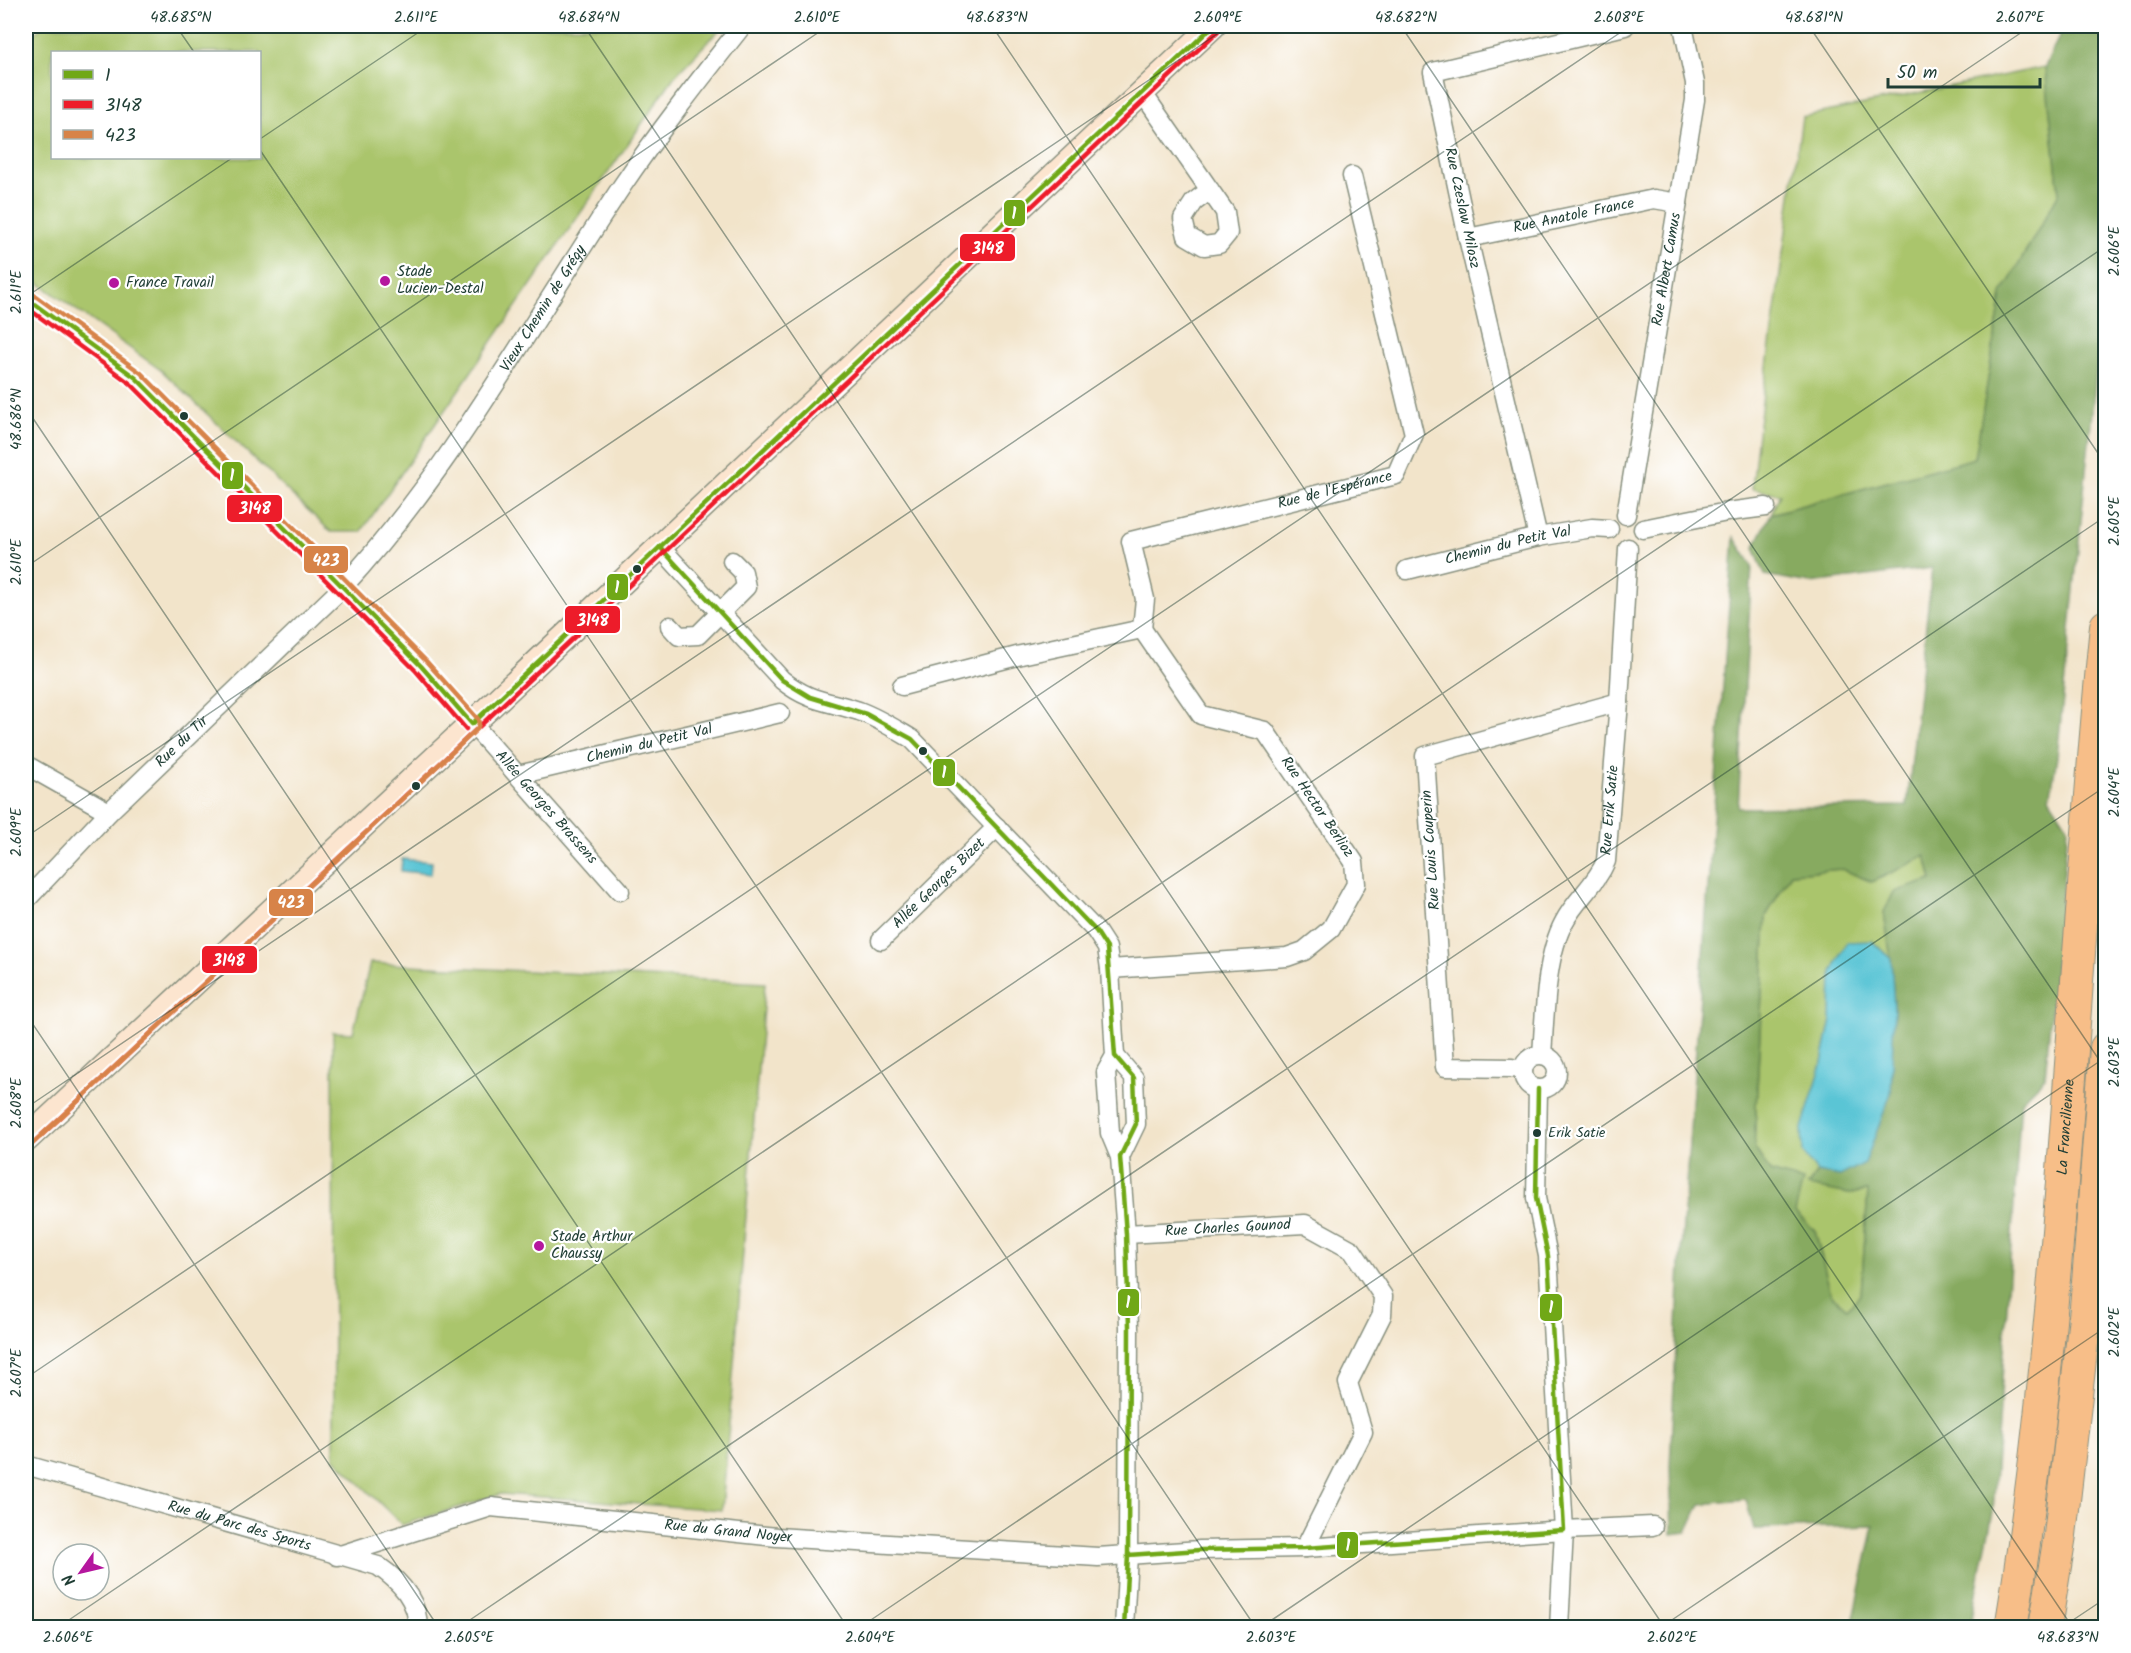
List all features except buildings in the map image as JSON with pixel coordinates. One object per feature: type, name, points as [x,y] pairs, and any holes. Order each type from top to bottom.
[{"type":"highway","name":"La Francilienne","points":[[2011,1628],[2027,1532],[2052,1311],[2106,626]]},
{"type":"highway","points":[[2045,1628],[2060,1535],[2086,1308],[2106,1048]]},
{"type":"main road","points":[[26,1140],[472,724],[1213,26]]},
{"type":"street","name":"Vieux Chemin de Grégy","points":[[342,588],[446,459],[622,186],[742,26]]},
{"type":"street","name":"Rue Czeslaw Milosz","points":[[1538,537],[1468,238],[1433,72],[1625,26]]},
{"type":"street","name":"Rue Albert Camus","points":[[1626,515],[1696,92],[1683,26]]},
{"type":"street","points":[[1142,92],[1210,190]]},
{"type":"street","name":"Rue de l'Espérance","points":[[1142,629],[1145,599],[1131,541],[1396,475],[1414,434],[1352,176]]},
{"type":"street","name":"Rue Anatole France","points":[[1468,238],[1654,199],[1678,203]]},
{"type":"street","name":"Allée Georges Brassens","points":[[26,298],[136,378],[421,666],[620,891]]},
{"type":"street","points":[[1642,529],[1727,512],[1766,507]]},
{"type":"street","points":[[1626,515],[1637,519],[1642,529],[1640,541],[1628,549],[1615,545],[1611,540],[1609,529],[1617,517],[1626,515]]},
{"type":"street","name":"Chemin du Petit Val","points":[[1407,570],[1538,537],[1592,528],[1609,529]]},
{"type":"street","points":[[660,547],[782,680],[795,691],[820,702],[876,718],[912,740],[1096,931],[1107,948],[1115,1056],[1106,1072],[1110,1133],[1120,1157],[1126,1234],[1129,1327],[1128,1555],[1124,1628]]},
{"type":"street","name":"Rue Erik Satie","points":[[1542,1055],[1551,959],[1555,942],[1564,921],[1601,874],[1606,861],[1628,549]]},
{"type":"street","points":[[670,626],[680,636],[698,635],[746,587],[743,572],[732,561]]},
{"type":"street","name":"Rue du Tir","points":[[26,900],[109,812],[342,588]]},
{"type":"street","points":[[902,686],[1021,655],[1142,629]]},
{"type":"street","name":"Rue Hector Berlioz","points":[[1110,969],[1287,957],[1304,951],[1331,929],[1356,884],[1354,862],[1265,731],[1201,715],[1142,629]]},
{"type":"street","name":"Rue Louis Couperin","points":[[1523,1070],[1445,1067],[1425,756],[1619,702]]},
{"type":"street","name":"Chemin du Petit Val","points":[[518,775],[780,713]]},
{"type":"street","points":[[26,765],[109,812]]},
{"type":"street","name":"Allée Georges Bizet","points":[[881,940],[997,827]]},
{"type":"street","points":[[1542,1055],[1552,1059],[1557,1074],[1553,1084],[1538,1089],[1528,1084],[1523,1070],[1524,1065],[1532,1057],[1542,1055]]},
{"type":"street","points":[[1115,1056],[1134,1078],[1136,1124],[1120,1157]]},
{"type":"street","points":[[1538,1089],[1536,1198],[1548,1256],[1564,1530],[1559,1628]]},
{"type":"street","name":"Rue Charles Gounod","points":[[1126,1234],[1305,1224],[1352,1250],[1383,1296],[1382,1314],[1348,1383],[1363,1432],[1305,1548]]},
{"type":"street","name":"Rue du Parc des Sports","points":[[26,1465],[378,1566],[408,1592],[415,1608],[418,1628]]},
{"type":"street","name":"Rue du Grand Noyer","points":[[337,1556],[491,1507],[777,1536],[1098,1557],[1200,1550],[1305,1548]]},
{"type":"street","points":[[1305,1548],[1653,1526]]},
{"type":"green space","points":[[43,26],[723,26],[674,77],[361,532],[331,532],[162,371],[26,274],[26,41]]},
{"type":"green space","points":[[2064,26],[2105,26],[2105,284],[2057,757],[2050,799],[2068,827],[2045,1077],[2021,1101],[1993,1512],[1969,1627],[1852,1627],[1874,1526],[1754,1529],[1746,1500],[1700,1504],[1687,1532],[1672,1534],[1670,1466],[1680,1265],[1734,537],[1752,565],[1738,808],[1907,806],[1932,568],[1810,583],[1765,575],[1754,548],[1771,514],[1975,458],[2002,294],[2059,193],[2045,67]],"holes":[[[1926,856],[1932,880],[1894,892],[1884,912],[1891,959],[1894,1006],[1891,1093],[1840,1176],[1817,1172],[1808,1186],[1849,1194],[1868,1191],[1861,1295],[1847,1308],[1831,1295],[1815,1231],[1795,1212],[1803,1181],[1770,1172],[1754,1147],[1766,916],[1791,873],[1842,869],[1872,882]]]},
{"type":"green space","points":[[2045,67],[2059,193],[2002,294],[1975,458],[1771,514],[1780,494],[1752,489],[1802,117]]},
{"type":"green space","points":[[1926,856],[1932,880],[1894,892],[1884,912],[1891,959],[1872,941],[1832,972],[1831,1020],[1803,1153],[1817,1172],[1808,1185],[1849,1194],[1868,1190],[1861,1295],[1847,1308],[1831,1295],[1815,1231],[1795,1212],[1754,1147],[1766,916],[1791,873],[1842,869],[1872,882]]},
{"type":"green space","name":"Stade Arthur Chaussy","points":[[370,963],[765,983],[722,1510],[501,1494],[402,1525],[334,1458],[333,1032],[353,1033]]},
{"type":"water","points":[[402,859],[432,862],[431,874],[401,871]]},
{"type":"water","points":[[1872,941],[1891,959],[1894,1006],[1891,1093],[1865,1163],[1840,1176],[1817,1172],[1803,1153],[1802,1128],[1821,1067],[1831,1020],[1832,972],[1847,942]]},
{"type":"transit line","name":"1","points":[[26,298],[136,378],[421,666],[472,724],[1213,26]]},
{"type":"transit line","name":"3148","points":[[31,1145],[1218,31]]},
{"type":"transit line","name":"423","points":[[30,292],[141,373],[426,661],[478,719],[479,724],[477,729],[31,1145]]},
{"type":"transit line","name":"3148","points":[[26,307],[131,384],[416,671],[466,729]]},
{"type":"transit line","name":"1","points":[[660,547],[782,680],[810,697],[866,714],[912,739],[1096,931],[1107,948],[1115,1056],[1134,1078],[1136,1124],[1120,1157],[1126,1234],[1129,1327],[1128,1555],[1124,1628]]},
{"type":"transit line","name":"1","points":[[1128,1555],[1200,1550],[1305,1548],[1564,1530],[1548,1256],[1536,1198],[1538,1089]]},
{"type":"place","name":"Stade Lucien-Destal","points":[[385,281]]},
{"type":"place","name":"France Travail","points":[[114,283]]},
{"type":"place","name":"Erik Satie","points":[[1537,1133]]},
{"type":"place","name":"Stade Arthur Chaussy","points":[[539,1246]]}]
